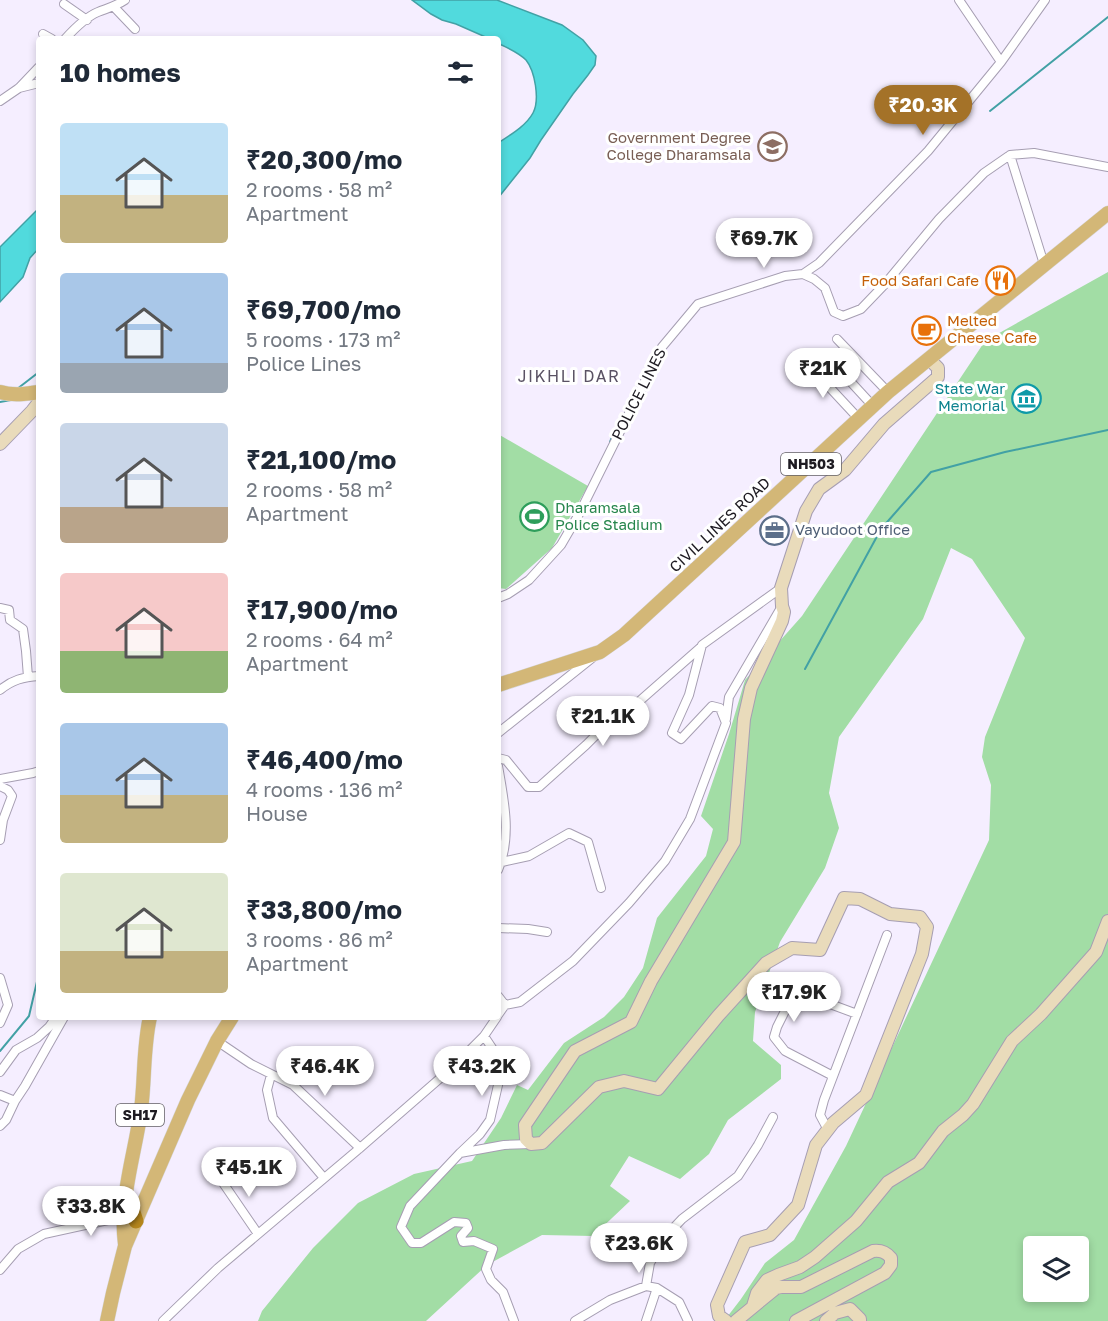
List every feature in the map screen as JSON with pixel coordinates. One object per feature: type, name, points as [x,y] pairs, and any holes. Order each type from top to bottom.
[{"type":"main road","name":"CIVIL LINES ROAD","points":[[501,684],[600,652],[624,635],[888,392],[1108,213]]},
{"type":"main road","points":[[14,393],[36,392]]},
{"type":"main road","name":"SH17","points":[[107,1321],[125,1246],[123,1229],[130,1216],[132,1158],[141,1109],[144,1055],[150,1020]]},
{"type":"main road","points":[[130,1216],[217,1041],[230,1020]]},
{"type":"street","points":[[68,36],[96,13],[114,7],[124,0]]},
{"type":"street","points":[[959,0],[1001,62]]},
{"type":"street","points":[[803,274],[819,263],[928,151],[1001,62],[1045,0]]},
{"type":"street","points":[[64,4],[87,20]]},
{"type":"street","points":[[114,7],[135,29]]},
{"type":"street","points":[[43,34],[47,36]]},
{"type":"street","points":[[0,101],[19,88],[36,70]]},
{"type":"street","points":[[19,88],[36,84]]},
{"type":"street","points":[[803,274],[825,288],[834,312],[843,316],[861,309],[939,219],[984,173],[1010,155],[1034,153],[1108,167]]},
{"type":"street","points":[[1010,155],[1044,264]]},
{"type":"street","name":"POLICE LINES","points":[[501,596],[508,594],[529,579],[561,545],[579,514],[662,347],[698,304],[785,276],[803,274]]},
{"type":"street","points":[[837,339],[888,392]]},
{"type":"street","points":[[825,354],[873,406]]},
{"type":"street","points":[[531,1144],[526,1139],[525,1125],[531,1116],[575,1051],[631,1022],[651,981],[734,842],[744,719],[751,688],[782,621],[784,612],[781,588],[806,511],[819,489],[845,470],[884,424],[938,376],[938,368],[929,359]]},
{"type":"street","points":[[806,362],[859,419]]},
{"type":"street","points":[[14,393],[28,416]]},
{"type":"street","points":[[0,444],[36,406]]},
{"type":"street","points":[[501,759],[506,760],[528,787],[539,787],[602,729],[610,727],[702,645],[781,588]]},
{"type":"street","points":[[501,1010],[505,1005],[520,1002],[573,961],[664,861],[690,819],[726,723],[729,697],[782,606]]},
{"type":"street","points":[[0,608],[9,610],[10,620],[23,629],[28,677]]},
{"type":"street","points":[[702,645],[689,695],[672,733],[681,739],[712,706],[720,708],[726,723]]},
{"type":"street","points":[[501,731],[600,652]]},
{"type":"street","points":[[0,690],[20,678],[36,676]]},
{"type":"street","points":[[0,779],[36,772]]},
{"type":"street","points":[[0,786],[8,790],[12,796],[3,820],[0,837]]},
{"type":"street","points":[[501,798],[506,810],[501,863]]},
{"type":"street","points":[[501,866],[529,856],[569,833],[588,842],[601,888]]},
{"type":"street","points":[[460,1153],[504,1144],[542,1143],[599,1087],[624,1081],[658,1089],[718,1016],[766,963],[792,948],[820,950],[844,898],[860,899],[890,914],[920,917],[927,927],[922,954],[866,1095],[833,1123],[816,1145],[798,1205],[770,1235],[745,1242],[717,1305],[717,1313],[723,1320]]},
{"type":"street","points":[[753,1306],[757,1293],[764,1284],[771,1278],[800,1267],[815,1257],[856,1221],[888,1182],[919,1163],[943,1131],[968,1110],[1012,1041],[1041,1014],[1096,952],[1108,921]]},
{"type":"street","points":[[501,928],[547,932]]},
{"type":"street","points":[[828,1130],[820,1115],[824,1100],[887,934]]},
{"type":"street","points":[[0,978],[8,1005],[0,1023]]},
{"type":"street","points":[[833,1076],[785,1051],[774,1037],[777,1027],[795,991],[857,1014]]},
{"type":"street","points":[[501,1000],[505,1005]]},
{"type":"street","points":[[0,1072],[16,1050],[43,1032],[54,1020]]},
{"type":"street","points":[[0,1126],[6,1120],[62,1020]]},
{"type":"street","points":[[163,1321],[218,1268],[453,1067],[484,1036],[494,1020]]},
{"type":"street","points":[[484,1036],[496,1054],[501,1072],[490,1120],[480,1134],[410,1206],[401,1227],[412,1243],[421,1243],[454,1222],[466,1223],[468,1228],[461,1236],[463,1242],[474,1241],[493,1249],[486,1269],[491,1280],[503,1293],[514,1321]]},
{"type":"street","points":[[217,1041],[251,1064],[293,1085],[360,1148]]},
{"type":"street","points":[[272,1075],[267,1090],[273,1118],[324,1178]]},
{"type":"street","points":[[0,1095],[15,1101]]},
{"type":"street","points":[[646,1286],[650,1263],[666,1236],[682,1219],[738,1176],[773,1117]]},
{"type":"street","points":[[219,1177],[258,1234]]},
{"type":"street","points":[[0,1270],[18,1249],[44,1234],[130,1216]]},
{"type":"street","points":[[736,1321],[778,1287],[801,1287],[869,1252],[882,1251],[889,1255],[891,1265],[885,1273],[796,1321]]},
{"type":"street","points":[[575,1321],[610,1300],[646,1286],[657,1288],[678,1302],[688,1321]]},
{"type":"street","points":[[646,1321],[657,1288]]},
{"type":"street","points":[[826,1321],[835,1312],[850,1309],[860,1321]]},
{"type":"green space","points":[[1108,272],[1108,1321],[724,1321],[765,1263],[794,1240],[846,1146],[989,840],[991,785],[982,757],[985,737],[1025,638],[972,559],[951,548],[923,619],[839,737],[829,793],[839,828],[825,868],[780,942],[755,1012],[753,1041],[781,1065],[781,1079],[728,1120],[709,1154],[680,1179],[629,1156],[610,1186],[630,1201],[593,1236],[542,1235],[487,1265],[426,1321],[258,1321],[262,1311],[313,1248],[358,1203],[414,1174],[472,1161],[501,1118],[517,1085],[528,1090],[564,1043],[604,1017],[624,997],[643,968],[657,918],[706,856],[713,829],[701,816],[745,680],[802,616],[985,341]]},
{"type":"green space","name":"Dharamsala Police Stadium","points":[[501,436],[588,486],[552,548],[506,589],[501,588]]},
{"type":"water","points":[[412,0],[497,0],[562,25],[583,40],[596,56],[595,65],[530,158],[501,194],[501,141],[522,126],[533,113],[536,93],[532,71],[526,60],[501,44],[501,36],[483,36],[431,14]]},
{"type":"water","points":[[36,211],[36,251],[30,258],[23,277],[0,302],[0,247]]},
{"type":"waterway","points":[[990,111],[1108,17]]},
{"type":"waterway","points":[[17,389],[36,374]]},
{"type":"waterway","points":[[0,402],[11,400]]},
{"type":"waterway","points":[[805,669],[881,529],[931,472],[1005,452],[1108,430]]},
{"type":"waterway","points":[[610,442],[613,434]]},
{"type":"waterway","points":[[0,1051],[29,1016],[36,986]]},
{"type":"place","name":"Government Degree College Dharamsala","points":[[772,147]]},
{"type":"place","name":"Food Safari Cafe","points":[[1000,281]]},
{"type":"place","name":"Melted Cheese Cafe","points":[[926,330]]},
{"type":"place","name":"State War Memorial","points":[[1026,398]]},
{"type":"place","name":"Dharamsala Police Stadium","points":[[534,517]]},
{"type":"place","name":"Vayudoot Office","points":[[774,530]]},
{"type":"district","name":"JIKHLI DAR","points":[[569,376]]}]
